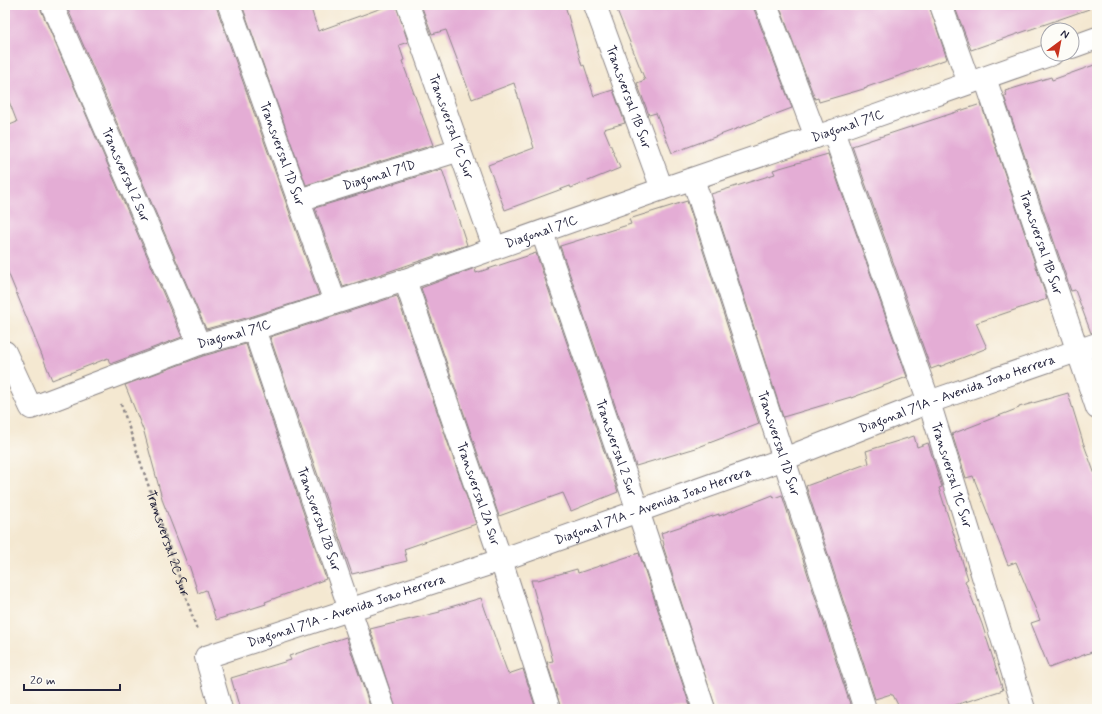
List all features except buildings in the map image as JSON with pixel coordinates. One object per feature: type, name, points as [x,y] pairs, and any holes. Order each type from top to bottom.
[{"type":"street","name":"Transversal 2 Sur","points":[[52,5],[199,344]]},
{"type":"street","name":"Transversal 1D Sur","points":[[229,5],[335,302]]},
{"type":"street","name":"Transversal 1C Sur","points":[[408,5],[494,247]]},
{"type":"street","name":"Transversal 1B Sur","points":[[595,5],[662,189]]},
{"type":"street","name":"Transversal 1C Sur","points":[[766,5],[824,134],[929,402],[1024,709]]},
{"type":"street","name":"Transversal 1B Sur","points":[[941,5],[977,80],[1087,348],[1097,408]]},
{"type":"street","points":[[1080,44],[1097,38]]},
{"type":"street","name":"Diagonal 71C","points":[[5,352],[31,408],[199,344],[254,329],[405,280],[494,247],[542,232],[693,178],[1040,58]]},
{"type":"street","name":"Diagonal 71D","points":[[299,200],[460,150]]},
{"type":"street","name":"Transversal 1D Sur","points":[[693,178],[865,709]]},
{"type":"street","name":"Transversal 2 Sur","points":[[542,232],[704,709]]},
{"type":"street","name":"Transversal 2A Sur","points":[[405,280],[501,560],[549,709]]},
{"type":"street","name":"Transversal 2B Sur","points":[[254,329],[384,709]]},
{"type":"street","name":"Diagonal 71A - Avenida Joao Herrera","points":[[206,658],[501,560],[784,459],[929,402],[1087,348]]},
{"type":"street","points":[[206,658],[221,709]]},
{"type":"path","name":"Transversal 2C Sur","points":[[112,378],[206,658]]}]
